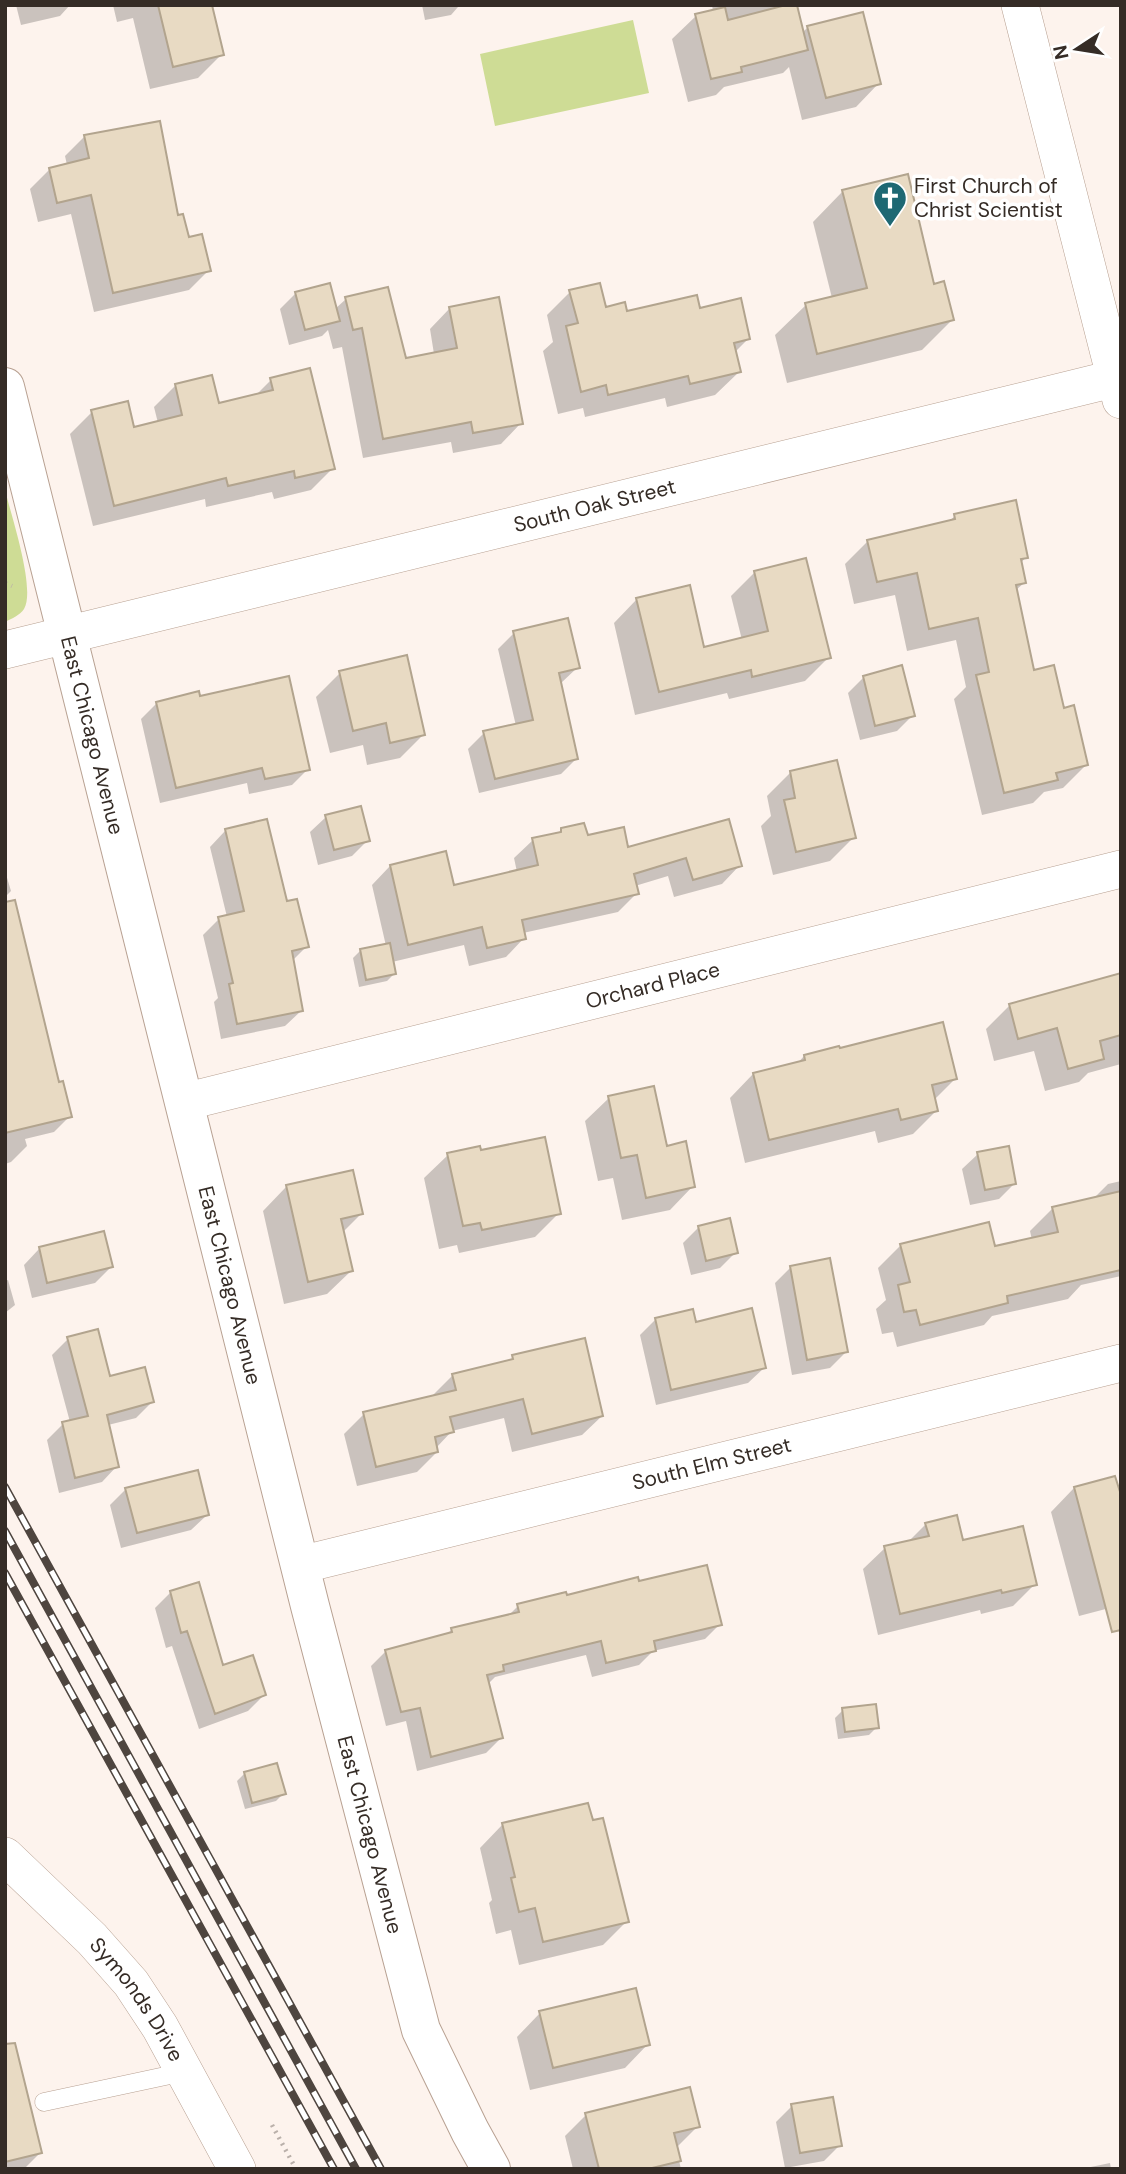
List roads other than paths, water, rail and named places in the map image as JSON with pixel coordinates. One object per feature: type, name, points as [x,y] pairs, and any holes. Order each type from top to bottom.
[{"type":"main road","name":"East Chicago Avenue","points":[[5,387],[300,1565],[421,2030],[491,2169]]},
{"type":"street","points":[[1020,5],[1119,385]]},
{"type":"street","name":"South Oak Street","points":[[5,650],[1119,385]]},
{"type":"street","name":"Orchard Place","points":[[184,1102],[1121,869]]},
{"type":"street","name":"South Elm Street","points":[[300,1565],[1121,1363]]},
{"type":"street","name":"Symonds Drive","points":[[5,1856],[92,1939],[131,1983],[160,2027],[237,2169]]},
{"type":"lane","points":[[44,2102],[184,2071]]},
{"type":"railway","points":[[5,1487],[381,2169]]},
{"type":"railway","points":[[5,1531],[356,2169]]},
{"type":"railway","points":[[5,1573],[334,2169]]},
{"type":"place","name":"First Church of Christ Scientist","points":[[890,228]]}]
